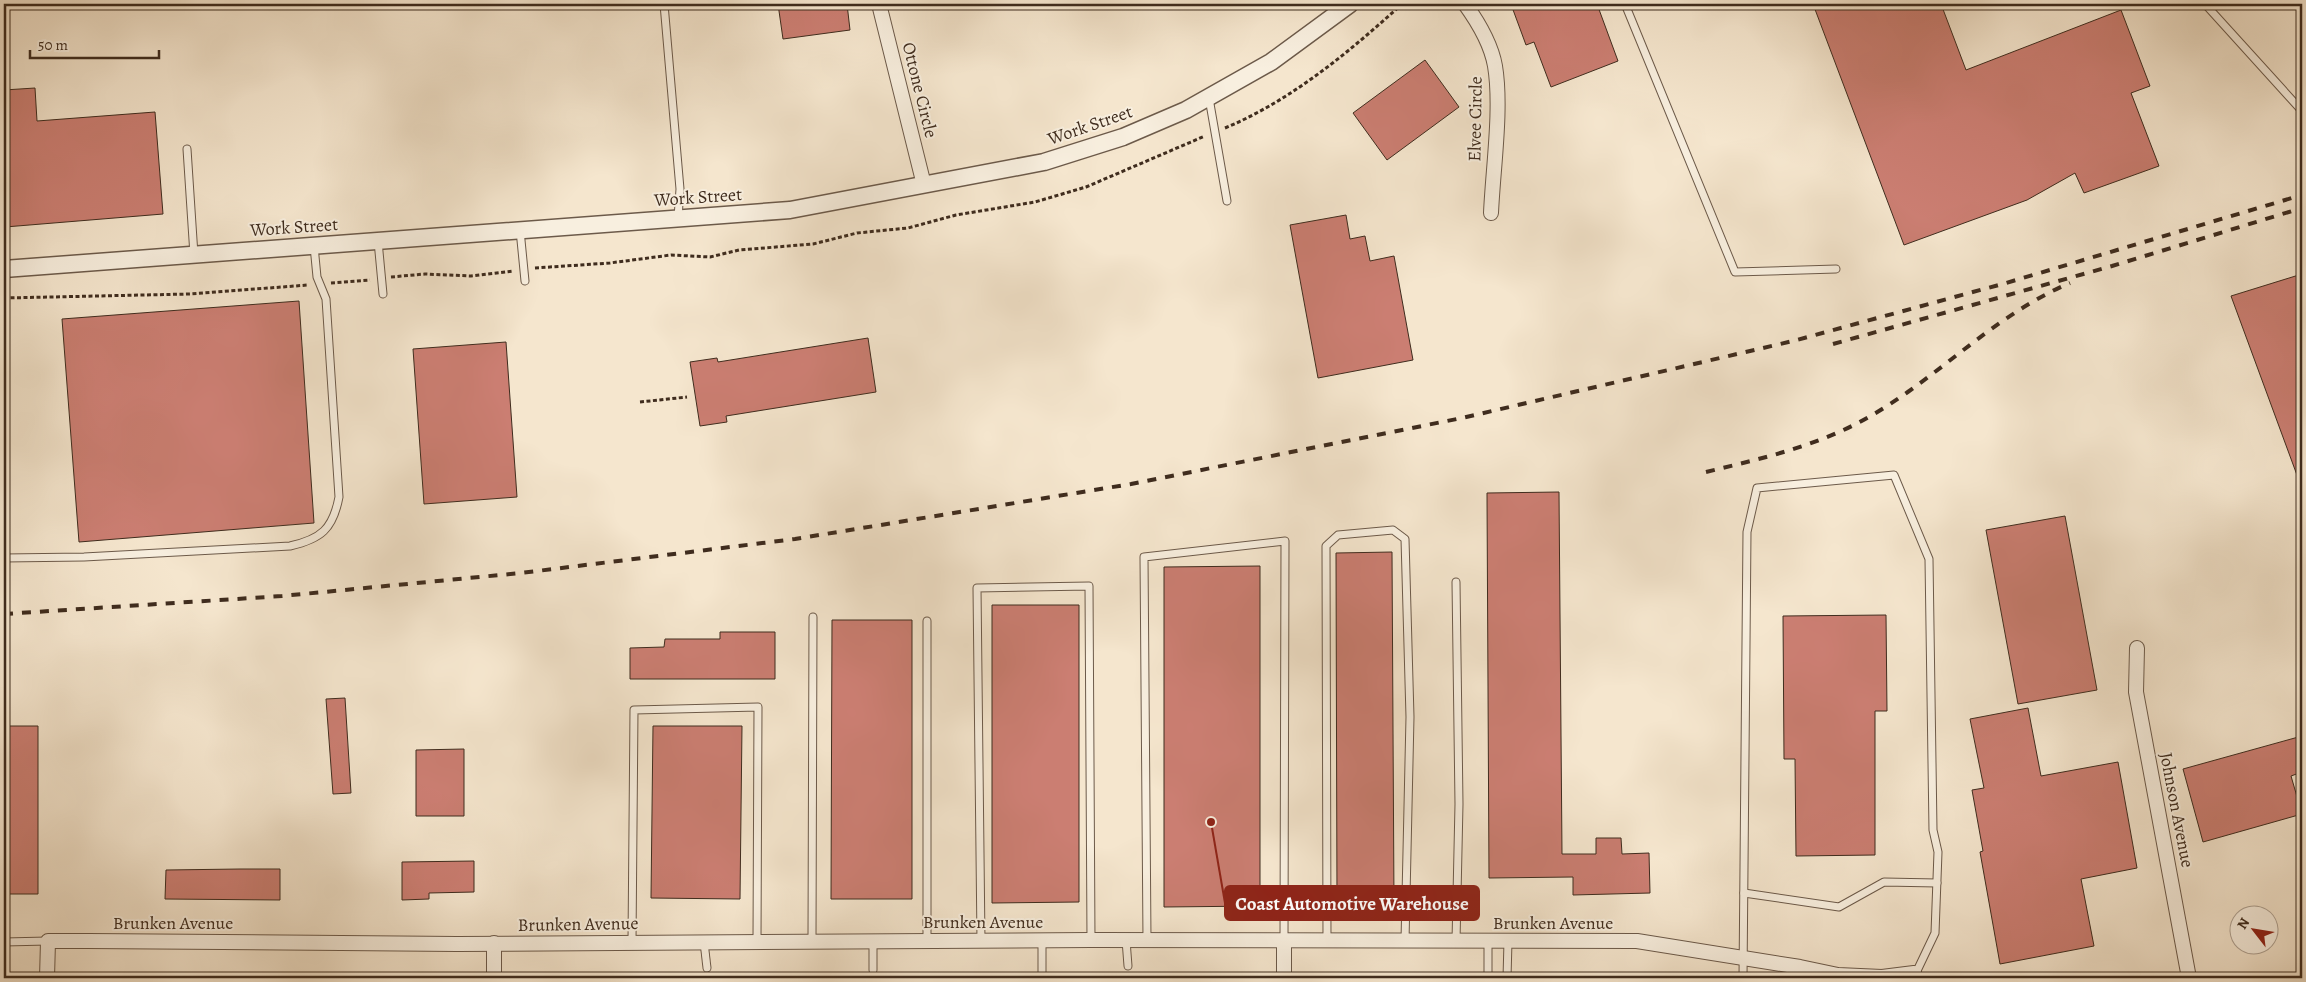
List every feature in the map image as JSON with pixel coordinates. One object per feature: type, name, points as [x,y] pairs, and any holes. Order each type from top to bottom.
[{"type":"street","name":"Ottone Circle","points":[[878,4],[924,185]]},
{"type":"street","name":"Work Street","points":[[4,269],[790,210],[1044,162],[1123,137],[1186,110],[1271,62],[1350,4]]},
{"type":"street","name":"Elvee Circle","points":[[1465,4],[1485,34],[1494,65],[1497,94],[1491,212]]},
{"type":"street","name":"Johnson Avenue","points":[[2137,648],[2136,692],[2189,978]]},
{"type":"street","name":"Brunken Avenue","points":[[48,941],[494,943],[1042,940],[1637,942],[1742,958],[1824,975],[1915,976]]},
{"type":"street","points":[[47,978],[48,941]]},
{"type":"street","points":[[1284,941],[1284,978]]},
{"type":"street","points":[[494,943],[494,978]]},
{"type":"lane","points":[[664,4],[680,189],[678,218]]},
{"type":"lane","points":[[1625,4],[1735,272],[1836,269]]},
{"type":"lane","points":[[2205,4],[2302,111]]},
{"type":"lane","points":[[1209,97],[1227,201]]},
{"type":"lane","points":[[187,149],[194,255]]},
{"type":"lane","points":[[520,230],[525,281]]},
{"type":"lane","points":[[378,241],[383,294]]},
{"type":"lane","points":[[4,558],[84,557],[290,546],[311,541],[324,531],[336,513],[339,497],[326,299],[317,277],[314,246]]},
{"type":"lane","points":[[1743,978],[1747,532],[1757,488],[1894,474],[1929,559],[1933,830],[1938,852],[1937,883],[1935,933],[1915,976]]},
{"type":"lane","points":[[1327,942],[1326,546],[1338,535],[1393,530],[1405,539],[1406,559],[1410,717],[1406,941]]},
{"type":"lane","points":[[1147,940],[1144,557],[1285,541],[1284,941]]},
{"type":"lane","points":[[1456,582],[1459,804],[1456,941]]},
{"type":"lane","points":[[981,941],[977,588],[1089,586],[1091,940]]},
{"type":"lane","points":[[812,941],[813,617]]},
{"type":"lane","points":[[927,620],[927,941]]},
{"type":"lane","points":[[632,942],[634,710],[758,707],[757,941]]},
{"type":"lane","points":[[1744,893],[1763,894],[1839,907],[1884,882],[1937,883]]},
{"type":"lane","points":[[1042,940],[1042,978]]},
{"type":"lane","points":[[1126,940],[1128,966]]},
{"type":"lane","points":[[4,942],[48,941]]},
{"type":"lane","points":[[873,941],[873,970]]},
{"type":"lane","points":[[1488,941],[1488,978]]},
{"type":"lane","points":[[1507,978],[1508,941]]},
{"type":"lane","points":[[704,942],[707,968]]},
{"type":"path","points":[[640,402],[687,397]]},
{"type":"building","points":[[778,4],[847,4],[850,30],[783,39]]},
{"type":"building","points":[[1522,4],[1597,4],[1618,61],[1551,87],[1534,42],[1526,45],[1512,7]]},
{"type":"building","points":[[1813,4],[1941,4],[1966,70],[2121,10],[2150,86],[2131,93],[2159,166],[2084,193],[2075,173],[2027,200],[1904,245]]},
{"type":"building","points":[[1425,60],[1459,107],[1387,160],[1353,113]]},
{"type":"building","points":[[35,88],[37,121],[155,112],[163,214],[5,227],[4,90]]},
{"type":"building","points":[[1346,215],[1350,239],[1365,236],[1370,261],[1394,256],[1413,360],[1318,378],[1290,225]]},
{"type":"building","points":[[2302,274],[2302,486],[2301,486],[2231,296]]},
{"type":"building","points":[[299,301],[314,523],[79,542],[62,319]]},
{"type":"building","points":[[868,338],[876,392],[726,416],[727,422],[700,426],[690,362],[717,358],[718,362]]},
{"type":"building","points":[[506,342],[517,497],[424,504],[413,349]]},
{"type":"building","points":[[1559,492],[1562,854],[1596,854],[1596,838],[1621,838],[1622,854],[1649,853],[1650,893],[1573,895],[1573,877],[1489,878],[1487,493]]},
{"type":"building","points":[[2065,516],[2097,690],[2018,704],[1986,530]]},
{"type":"building","points":[[1392,552],[1394,904],[1337,904],[1336,553]]},
{"type":"building","points":[[1260,566],[1260,906],[1164,907],[1164,567]]},
{"type":"building","points":[[992,605],[1079,605],[1079,902],[992,903]]},
{"type":"building","points":[[1886,615],[1887,711],[1875,711],[1875,855],[1796,856],[1795,759],[1784,759],[1783,616]]},
{"type":"building","points":[[832,620],[912,620],[912,899],[831,899]]},
{"type":"building","points":[[720,632],[775,632],[775,679],[630,679],[630,648],[664,647],[665,639],[720,639]]},
{"type":"building","points":[[345,698],[351,793],[333,794],[326,699]]},
{"type":"building","points":[[2028,708],[2041,776],[2118,762],[2137,868],[2081,879],[2094,946],[2000,964],[1980,852],[1983,851],[1972,790],[1984,788],[1970,719]]},
{"type":"building","points":[[6,726],[38,726],[38,894],[5,894]]},
{"type":"building","points":[[653,726],[742,726],[740,899],[651,898]]},
{"type":"building","points":[[2302,736],[2302,772],[2291,776],[2302,814],[2203,842],[2183,769]]},
{"type":"building","points":[[464,749],[464,816],[416,816],[416,750]]},
{"type":"building","points":[[474,861],[474,892],[429,893],[429,899],[402,900],[402,862]]},
{"type":"building","points":[[280,869],[280,900],[165,899],[166,870]]},
{"type":"railway","points":[[4,614],[282,596],[521,573],[795,539],[1131,484],[1462,418],[1793,341],[2006,283],[2302,195]]},
{"type":"railway","points":[[1833,344],[2112,266],[2302,208]]},
{"type":"railway","points":[[1706,472],[1792,449],[1854,425],[1899,398],[2018,311],[2070,283]]},
{"type":"place","name":"Coast Automotive Warehouse","points":[[1211,822]]}]
